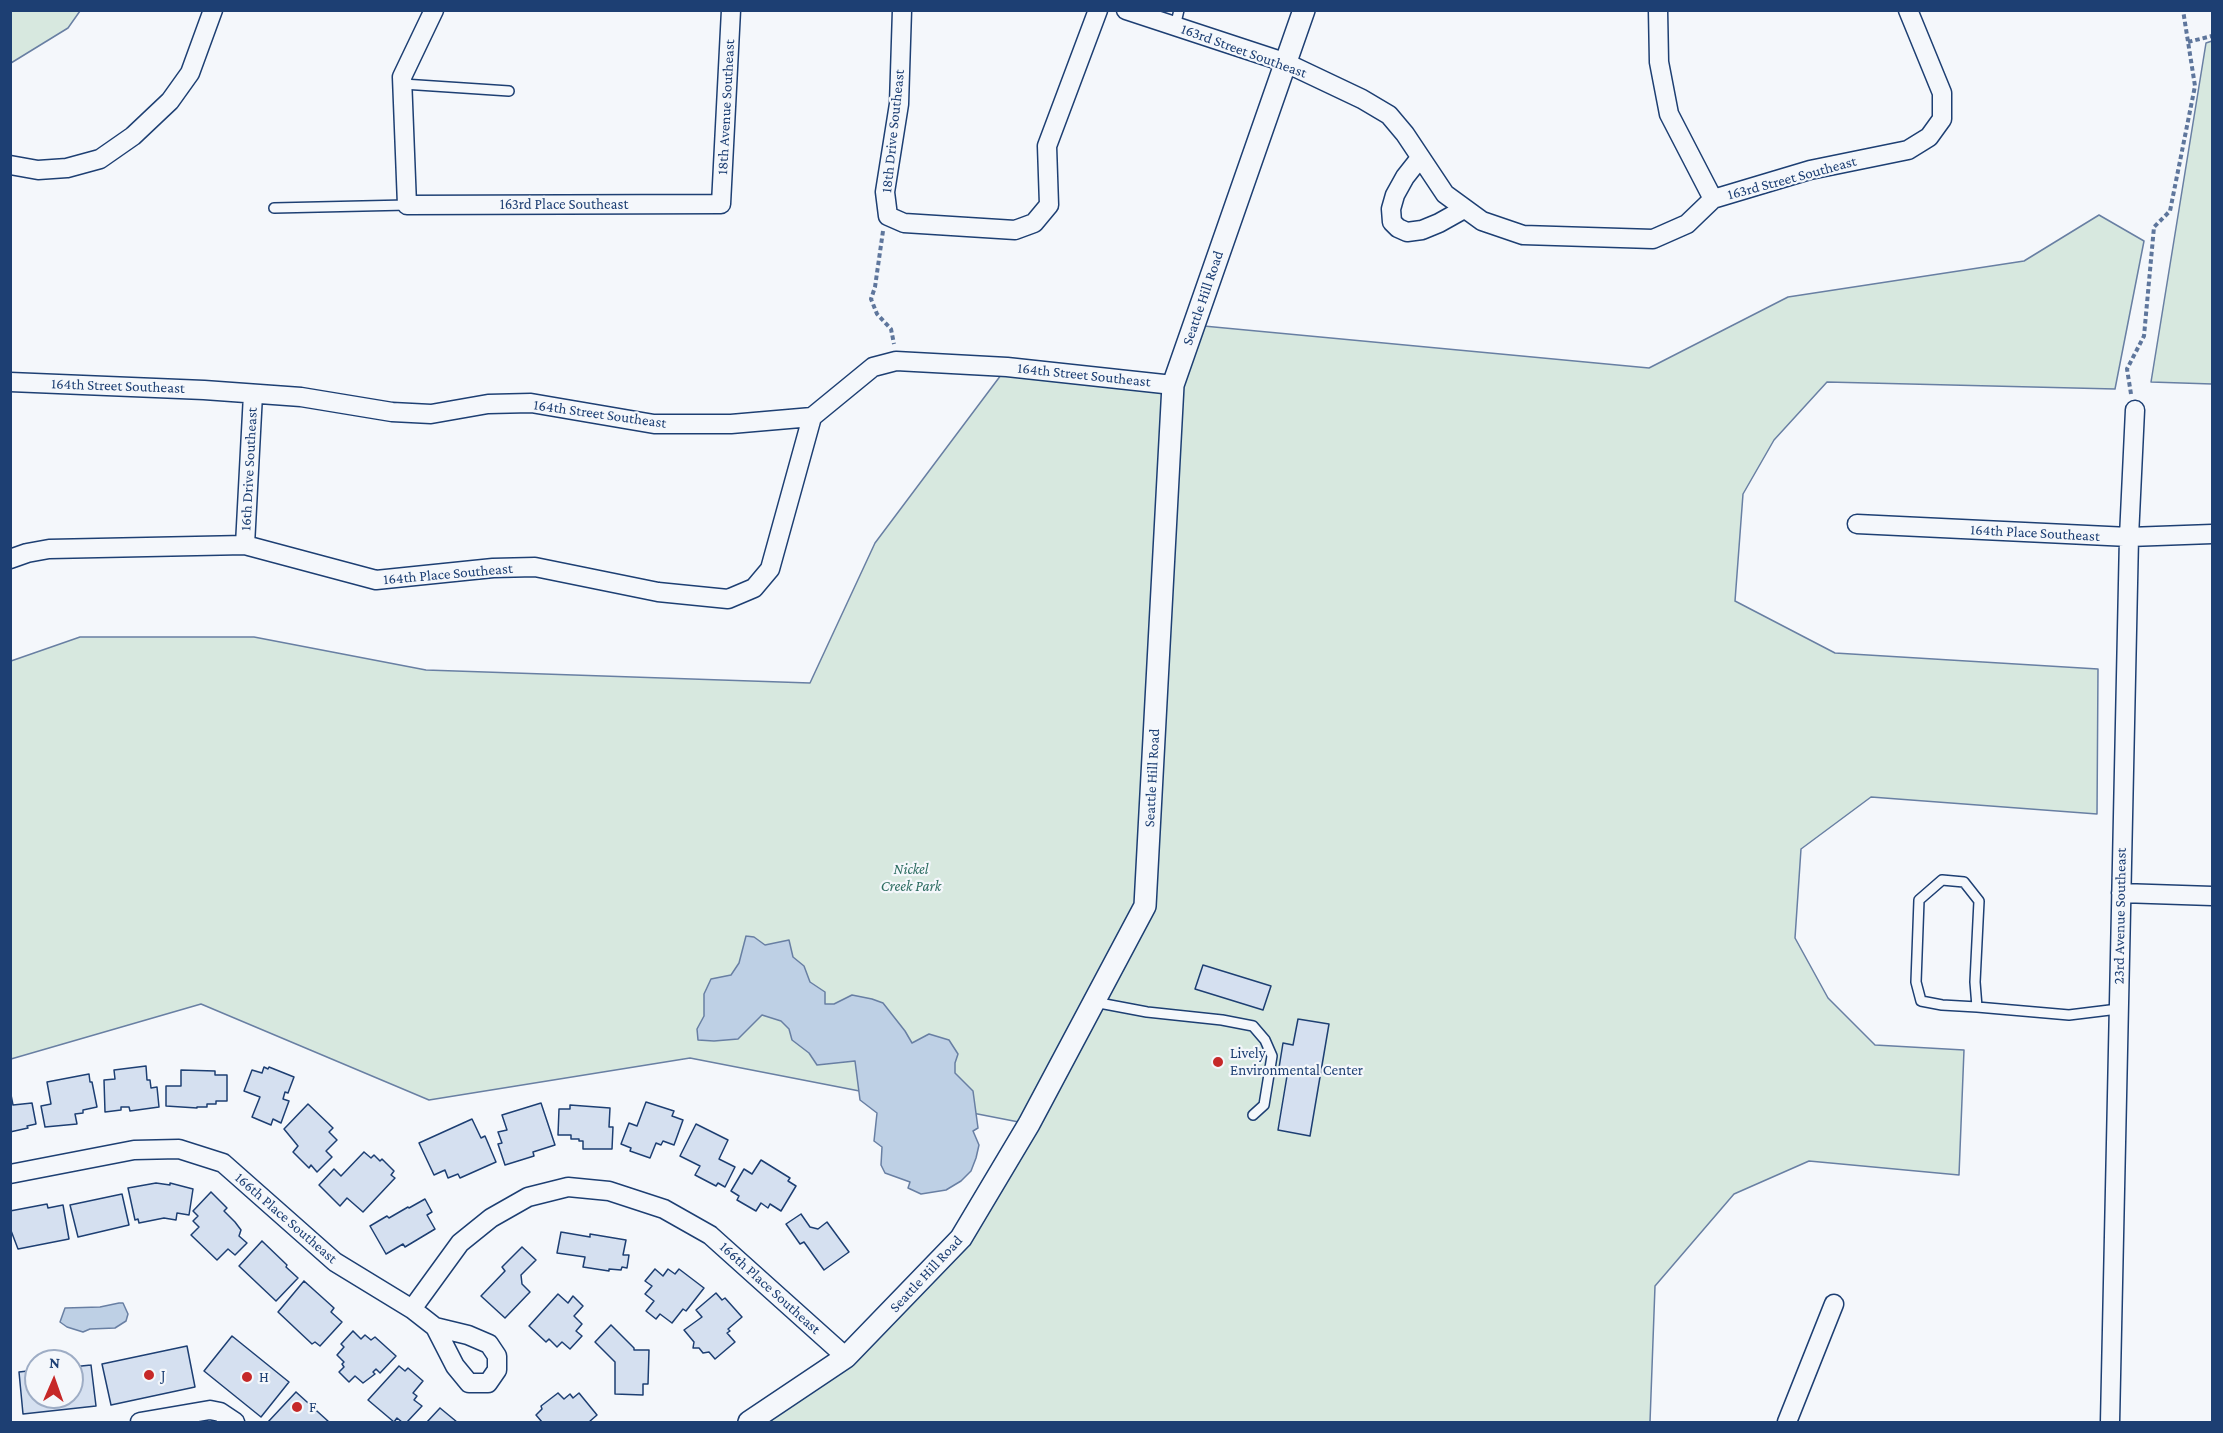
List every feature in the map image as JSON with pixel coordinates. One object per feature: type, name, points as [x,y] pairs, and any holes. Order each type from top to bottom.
[{"type":"street","points":[[10,165],[38,170],[67,168],[100,159],[133,135],[170,101],[190,73],[213,10]]},
{"type":"street","points":[[407,205],[402,76],[434,10]]},
{"type":"street","name":"18th Avenue Southeast","points":[[721,204],[731,10]]},
{"type":"street","name":"18th Drive Southeast","points":[[888,216],[885,192],[899,104],[902,10]]},
{"type":"street","points":[[888,216],[904,223],[1015,230],[1034,224],[1049,205],[1047,146],[1098,10]]},
{"type":"street","name":"163rd Street Southeast","points":[[1126,10],[1177,19],[1284,62],[1362,99],[1389,116],[1445,194],[1482,221],[1523,235],[1653,239],[1687,224],[1713,199],[1810,170],[1908,150],[1929,137],[1942,119],[1942,93],[1908,10]]},
{"type":"street","name":"Seattle Hill Road","points":[[749,1422],[846,1357],[961,1238],[1029,1124],[1145,906],[1173,385],[1304,10]]},
{"type":"street","points":[[1658,10],[1659,62],[1670,114],[1713,199]]},
{"type":"street","points":[[1420,158],[1395,195],[1391,209],[1392,222],[1407,232],[1422,230],[1439,224],[1464,209]]},
{"type":"street","name":"163rd Place Southeast","points":[[407,205],[721,204]]},
{"type":"street","name":"164th Street Southeast","points":[[10,382],[204,390],[301,397],[392,412],[431,414],[488,404],[531,403],[654,424],[731,424],[812,417],[873,367],[896,361],[1006,367],[1173,385]]},
{"type":"street","name":"16th Drive Southeast","points":[[245,545],[253,394]]},
{"type":"street","name":"23rd Avenue Southeast","points":[[2110,1422],[2129,537],[2135,414]]},
{"type":"street","name":"164th Place Southeast","points":[[10,559],[49,549],[245,545],[376,580],[493,568],[535,567],[658,592],[728,599],[754,588],[770,569],[812,417]]},
{"type":"street","name":"164th Place Southeast","points":[[1857,524],[2129,537],[2212,534]]},
{"type":"street","points":[[2121,893],[2212,896]]},
{"type":"street","name":"166th Place Southeast","points":[[10,1174],[134,1150],[178,1149],[223,1163],[335,1262],[412,1309],[459,1243],[491,1218],[528,1197],[568,1187],[609,1191],[664,1209],[710,1234],[846,1357]]},
{"type":"street","points":[[1787,1422],[1834,1304]]},
{"type":"street","points":[[412,1309],[435,1327]]},
{"type":"street","points":[[140,1422],[210,1410],[220,1412],[235,1422]]},
{"type":"lane","points":[[403,84],[509,91]]},
{"type":"lane","points":[[274,208],[407,205]]},
{"type":"lane","points":[[1977,1007],[1975,982],[1979,901],[1964,882],[1942,880],[1919,900],[1916,982],[1921,1001],[1942,1005],[2068,1015],[2118,1009]]},
{"type":"lane","points":[[1094,1002],[1147,1012],[1222,1020],[1253,1026],[1265,1040],[1272,1056],[1264,1105],[1253,1115]]},
{"type":"path","points":[[2135,414],[2127,369],[2144,336],[2154,227],[2170,211],[2195,86],[2183,10]]},
{"type":"path","points":[[2188,42],[2212,36]]},
{"type":"path","points":[[888,216],[881,236],[875,287],[871,299],[877,314],[891,329],[896,361]]},
{"type":"green space","points":[[11,10],[80,11],[68,28],[11,63]]},
{"type":"green space","points":[[2212,41],[2212,384],[2151,382],[2206,43]]},
{"type":"green space","name":"Nickel Creek Park","points":[[2099,215],[2144,241],[2115,389],[1827,382],[1774,440],[1743,494],[1735,601],[1835,653],[2098,669],[2097,814],[1871,797],[1801,849],[1795,938],[1828,998],[1875,1045],[1964,1050],[1959,1175],[1809,1161],[1734,1194],[1655,1286],[1650,1422],[749,1422],[846,1357],[961,1239],[1029,1124],[690,1058],[429,1100],[201,1004],[11,1059],[11,661],[80,637],[254,637],[426,670],[810,683],[875,543],[1007,367],[1172,385],[1193,325],[1649,368],[1788,297],[2024,261]]},
{"type":"water","points":[[746,936],[754,937],[765,945],[789,940],[793,957],[804,966],[810,982],[825,992],[825,1004],[834,1004],[852,995],[872,999],[883,1003],[912,1043],[929,1034],[949,1040],[958,1054],[955,1073],[973,1091],[978,1128],[973,1131],[979,1145],[976,1158],[971,1171],[961,1181],[946,1190],[921,1194],[908,1188],[910,1182],[885,1173],[881,1165],[882,1147],[874,1141],[877,1113],[860,1100],[855,1061],[817,1065],[809,1053],[792,1040],[789,1029],[781,1021],[762,1015],[738,1039],[698,1040],[697,1029],[704,1016],[704,994],[711,979],[731,975],[739,963]]},
{"type":"water","points":[[123,1303],[128,1314],[126,1321],[115,1328],[90,1329],[83,1332],[60,1322],[65,1308],[100,1307]]},
{"type":"building","points":[[1203,965],[1271,986],[1263,1010],[1195,989]]},
{"type":"building","points":[[1298,1019],[1329,1024],[1310,1136],[1278,1130],[1287,1076],[1278,1074],[1283,1043],[1293,1045]]},
{"type":"building","points":[[146,1066],[147,1080],[150,1080],[151,1088],[157,1087],[159,1107],[130,1111],[129,1107],[121,1107],[121,1110],[105,1112],[104,1080],[115,1079],[114,1070]]},
{"type":"building","points":[[264,1067],[294,1077],[283,1099],[289,1101],[281,1123],[273,1119],[271,1125],[252,1117],[260,1097],[244,1091],[252,1070],[262,1073]]},
{"type":"building","points":[[181,1070],[215,1071],[215,1075],[227,1075],[227,1101],[216,1101],[216,1104],[207,1104],[207,1107],[197,1108],[166,1106],[166,1086],[181,1086]]},
{"type":"building","points":[[89,1074],[97,1107],[75,1114],[77,1124],[45,1127],[41,1106],[51,1104],[47,1082]]},
{"type":"building","points":[[10,1090],[13,1105],[32,1103],[36,1124],[10,1132]]},
{"type":"building","points":[[646,1102],[674,1111],[672,1116],[683,1120],[674,1145],[663,1141],[661,1145],[656,1143],[650,1158],[630,1151],[631,1148],[621,1144],[629,1123],[637,1126]]},
{"type":"building","points":[[541,1103],[555,1145],[533,1152],[534,1156],[505,1165],[498,1144],[502,1143],[498,1132],[507,1130],[502,1115]]},
{"type":"building","points":[[308,1104],[333,1128],[329,1132],[337,1140],[326,1151],[332,1157],[317,1172],[311,1165],[309,1168],[293,1152],[298,1146],[284,1129]]},
{"type":"building","points":[[570,1105],[610,1108],[609,1127],[613,1127],[612,1149],[583,1149],[583,1141],[571,1139],[571,1135],[558,1135],[559,1109],[570,1109]]},
{"type":"building","points":[[472,1119],[481,1138],[485,1136],[496,1162],[460,1178],[458,1174],[448,1178],[445,1170],[434,1175],[419,1143]]},
{"type":"building","points":[[696,1124],[728,1140],[719,1159],[735,1167],[725,1187],[718,1183],[716,1186],[695,1175],[700,1166],[680,1156]]},
{"type":"building","points":[[364,1152],[371,1158],[374,1155],[380,1161],[382,1159],[394,1171],[391,1175],[395,1178],[363,1212],[347,1198],[340,1206],[319,1185],[334,1169],[341,1176]]},
{"type":"building","points":[[761,1160],[790,1178],[788,1181],[796,1186],[781,1211],[770,1204],[768,1208],[761,1203],[756,1211],[737,1200],[739,1196],[731,1191],[744,1169],[752,1174]]},
{"type":"building","points":[[156,1183],[170,1185],[170,1183],[193,1189],[189,1215],[177,1213],[176,1220],[164,1218],[139,1223],[138,1219],[135,1220],[128,1188]]},
{"type":"building","points":[[211,1192],[227,1208],[224,1211],[241,1230],[239,1236],[247,1243],[235,1255],[228,1249],[217,1260],[191,1235],[199,1227],[193,1221],[198,1216],[193,1211]]},
{"type":"building","points":[[122,1194],[129,1225],[78,1237],[70,1205]]},
{"type":"building","points":[[425,1199],[432,1212],[427,1215],[435,1229],[405,1247],[403,1244],[386,1254],[370,1226]]},
{"type":"building","points":[[47,1204],[48,1208],[63,1205],[69,1239],[18,1249],[10,1228],[10,1211]]},
{"type":"building","points":[[801,1214],[810,1227],[818,1229],[827,1222],[849,1252],[824,1270],[804,1242],[800,1244],[786,1224]]},
{"type":"building","points":[[561,1232],[626,1240],[623,1255],[629,1255],[627,1268],[609,1269],[609,1271],[583,1267],[585,1257],[557,1253]]},
{"type":"building","points":[[262,1241],[298,1278],[276,1301],[239,1266]]},
{"type":"building","points":[[522,1247],[536,1260],[521,1275],[522,1284],[530,1292],[505,1318],[481,1296],[505,1271],[502,1267]]},
{"type":"building","points":[[655,1269],[663,1276],[668,1269],[675,1274],[679,1269],[704,1288],[686,1311],[683,1309],[672,1323],[660,1314],[656,1319],[646,1311],[654,1301],[645,1294],[652,1286],[645,1281]]},
{"type":"building","points":[[304,1281],[334,1308],[331,1312],[342,1322],[320,1346],[315,1342],[312,1344],[278,1312]]},
{"type":"building","points":[[716,1293],[722,1300],[725,1298],[742,1317],[728,1329],[730,1331],[727,1333],[735,1342],[715,1359],[709,1352],[703,1353],[699,1348],[693,1348],[694,1342],[684,1330],[702,1317],[696,1310]]},
{"type":"building","points":[[558,1294],[568,1303],[573,1296],[583,1306],[574,1316],[582,1324],[576,1331],[582,1336],[570,1349],[562,1342],[557,1347],[549,1339],[546,1342],[529,1326]]},
{"type":"building","points":[[611,1325],[634,1350],[649,1350],[648,1384],[643,1384],[643,1395],[615,1394],[615,1362],[595,1342]]},
{"type":"building","points":[[353,1331],[361,1339],[365,1335],[371,1340],[375,1337],[396,1356],[380,1373],[376,1369],[373,1372],[375,1374],[363,1383],[355,1376],[349,1382],[339,1372],[344,1367],[342,1364],[344,1362],[337,1355],[344,1347],[341,1344]]},
{"type":"building","name":"H","points":[[232,1336],[289,1382],[261,1417],[204,1371]]},
{"type":"building","name":"J","points":[[187,1346],[195,1387],[111,1405],[102,1364]]},
{"type":"building","points":[[91,1365],[96,1406],[84,1407],[84,1366]]},
{"type":"building","points":[[399,1366],[405,1371],[408,1368],[423,1381],[413,1393],[417,1396],[414,1400],[422,1406],[407,1422],[402,1422],[397,1418],[394,1422],[368,1400]]},
{"type":"building","points":[[24,1371],[24,1409],[69,1409],[23,1414],[19,1372]]},
{"type":"building","name":"F","points":[[296,1392],[329,1422],[268,1422]]},
{"type":"building","points":[[558,1393],[564,1399],[570,1394],[573,1398],[579,1393],[597,1415],[589,1422],[542,1422],[536,1415],[542,1409],[541,1406]]},
{"type":"building","points":[[440,1408],[457,1422],[427,1422]]},
{"type":"place","name":"Lively Environmental Center","points":[[1218,1062]]},
{"type":"place","name":"J","points":[[149,1375]]},
{"type":"place","name":"H","points":[[247,1377]]},
{"type":"place","name":"F","points":[[297,1407]]}]
